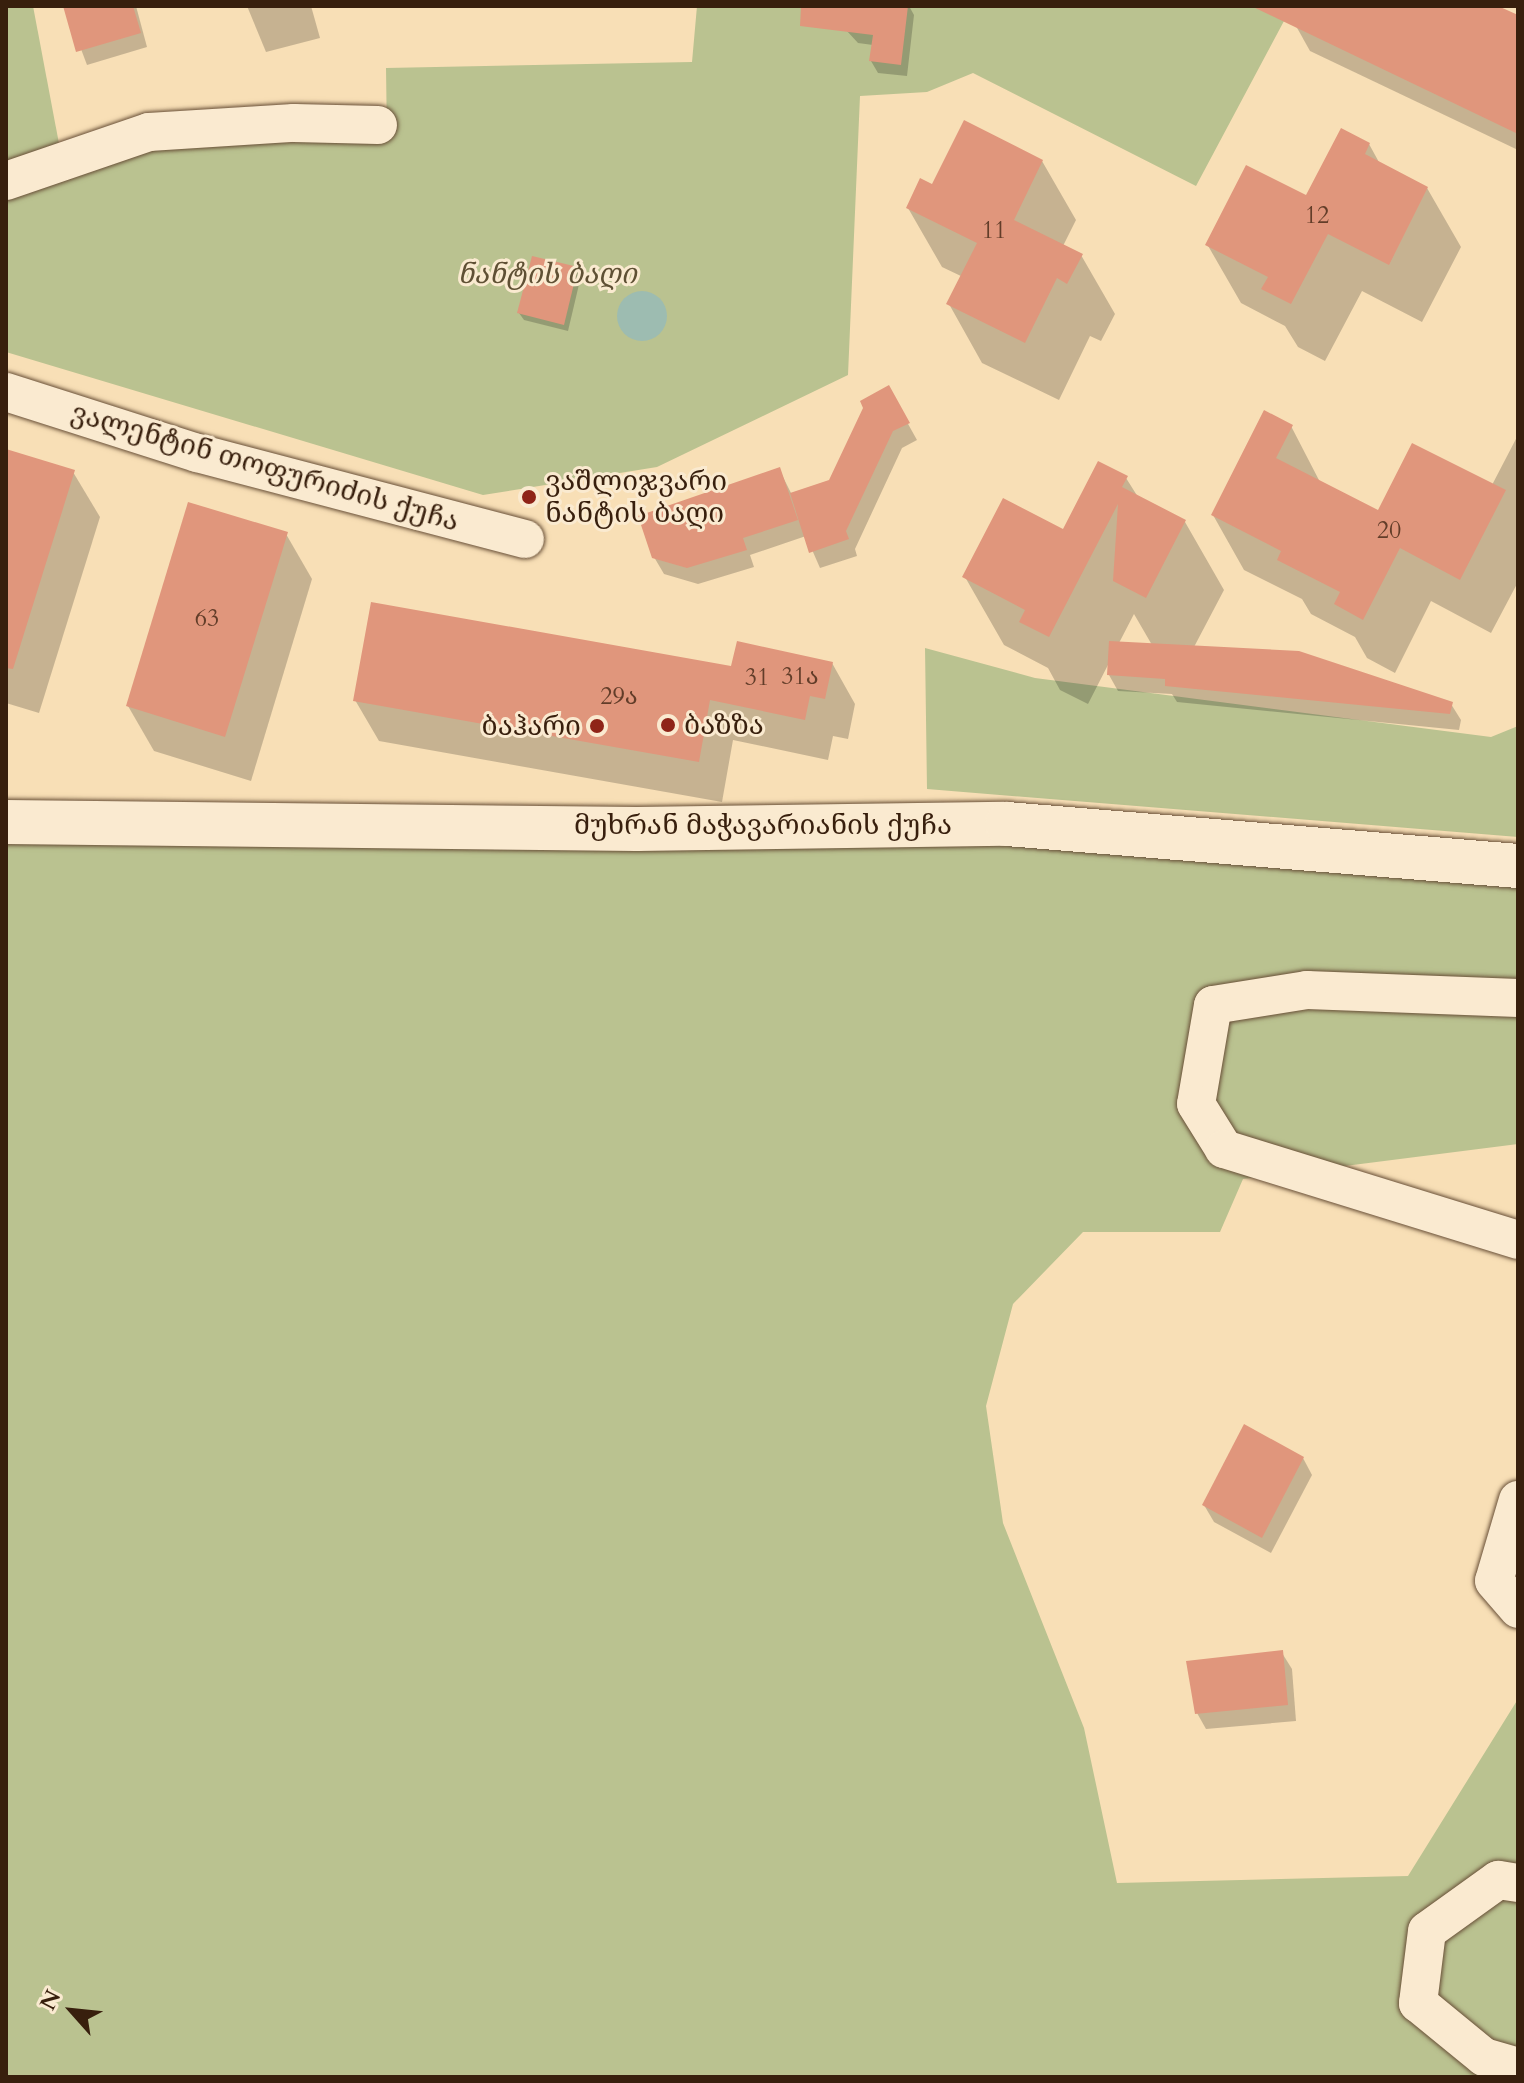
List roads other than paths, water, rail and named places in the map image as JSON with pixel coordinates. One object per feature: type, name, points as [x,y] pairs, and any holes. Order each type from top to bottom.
[{"type":"main road","name":"მუხრან მაჭავარიანის ქუჩა","points":[[6,822],[637,829],[1007,824],[1518,866]]},
{"type":"street","points":[[6,181],[149,132],[294,123],[378,125]]},
{"type":"street","name":"ვალენტინ თოფურიძის ქუჩა","points":[[6,392],[197,453],[525,539]]},
{"type":"street","points":[[1518,998],[1307,990],[1213,1005],[1196,1104],[1224,1149],[1518,1240]]},
{"type":"street","points":[[1518,1500],[1494,1581],[1518,1609]]},
{"type":"street","points":[[1518,1883],[1498,1880],[1427,1931],[1418,2003],[1484,2057],[1518,2067]]},
{"type":"water","points":[[642,291],[660,298],[667,316],[660,334],[642,341],[624,334],[617,316],[624,298]]},
{"type":"place","name":"ვაშლიჯვარი ნანტის ბაღი","points":[[529,497]]},
{"type":"place","name":"ბაზზა","points":[[668,725]]},
{"type":"place","name":"ბაჰარი","points":[[597,726]]},
{"type":"park label","name":"ნანტის ბაღი","points":[[547,274]]}]
